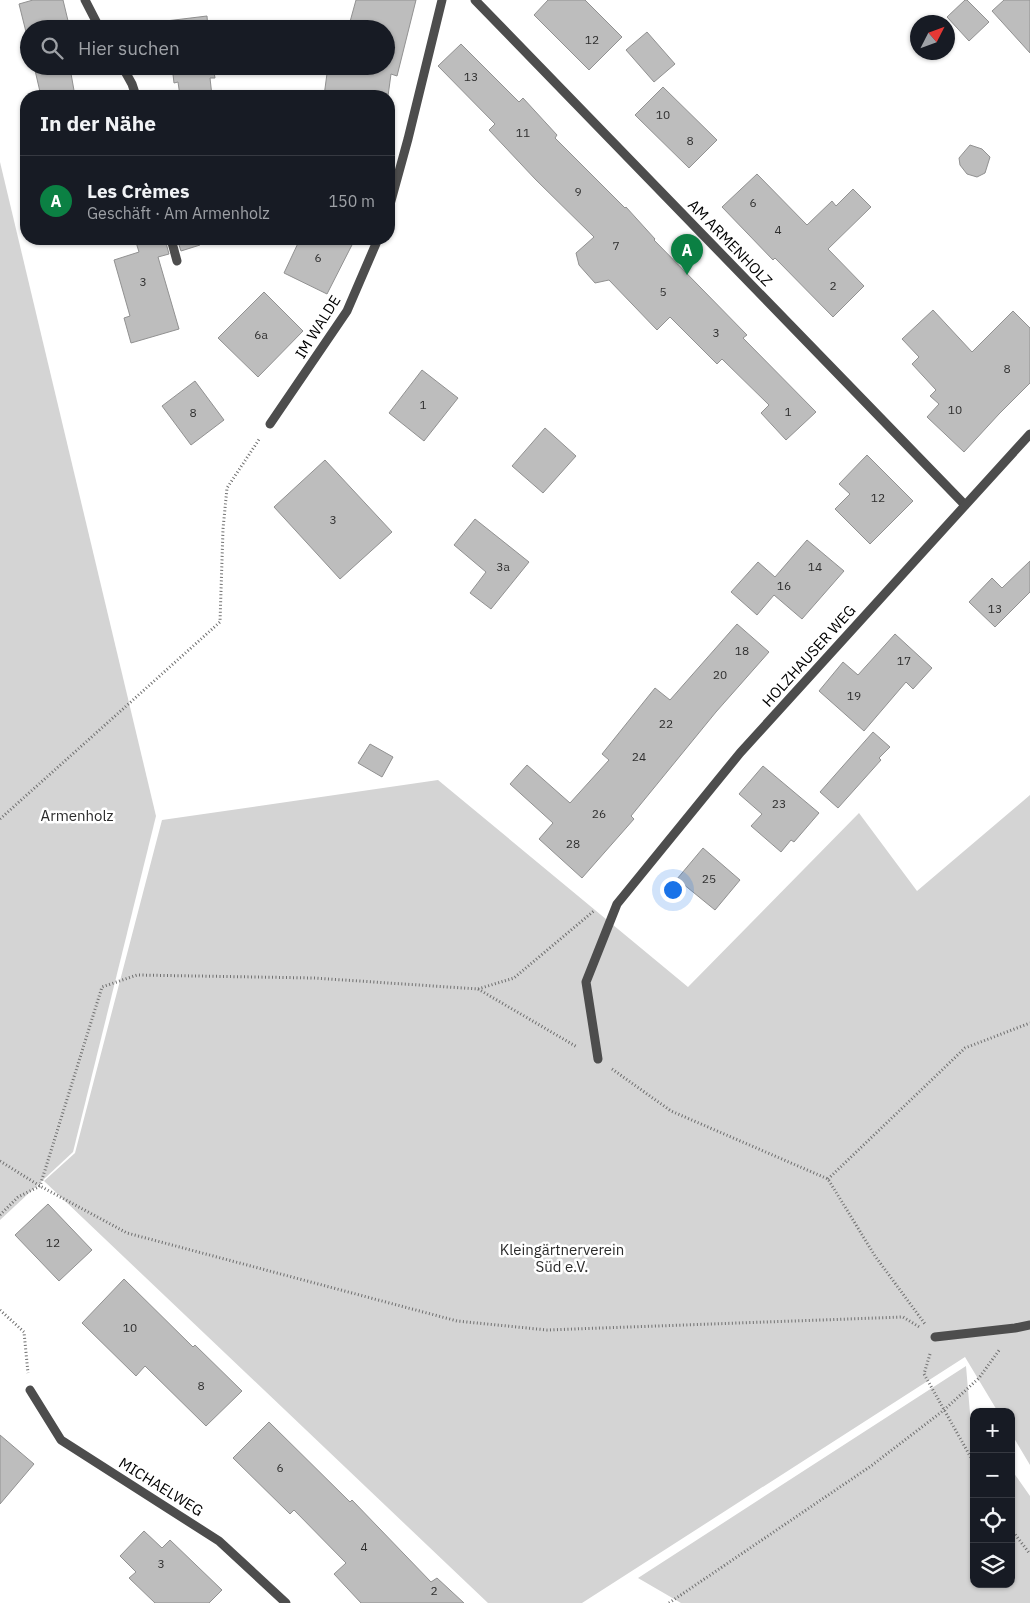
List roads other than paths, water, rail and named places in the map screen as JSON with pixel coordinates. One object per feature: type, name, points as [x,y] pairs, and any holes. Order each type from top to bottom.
[{"type":"street","points":[[85,0],[95,20]]},
{"type":"street","points":[[395,186],[442,0]]},
{"type":"street","name":"AM ARMENHOLZ","points":[[475,0],[965,505]]},
{"type":"street","points":[[127,75],[134,90]]},
{"type":"street","points":[[173,245],[177,261]]},
{"type":"street","name":"IM WALDE","points":[[270,424],[347,311],[375,245]]},
{"type":"street","name":"HOLZHAUSER WEG","points":[[598,1059],[586,982],[617,904],[740,753],[1030,434]]},
{"type":"street","points":[[935,1337],[1015,1328],[1030,1324]]},
{"type":"street","name":"MICHAELWEG","points":[[30,1390],[61,1440],[219,1540],[286,1603]]},
{"type":"place","name":"Les Crèmes","points":[[687,275]]},
{"type":"park label","name":"Armenholz","points":[[77,816]]},
{"type":"park label","name":"Kleingärtnerverein Süd e.V.","points":[[562,1258]]}]
